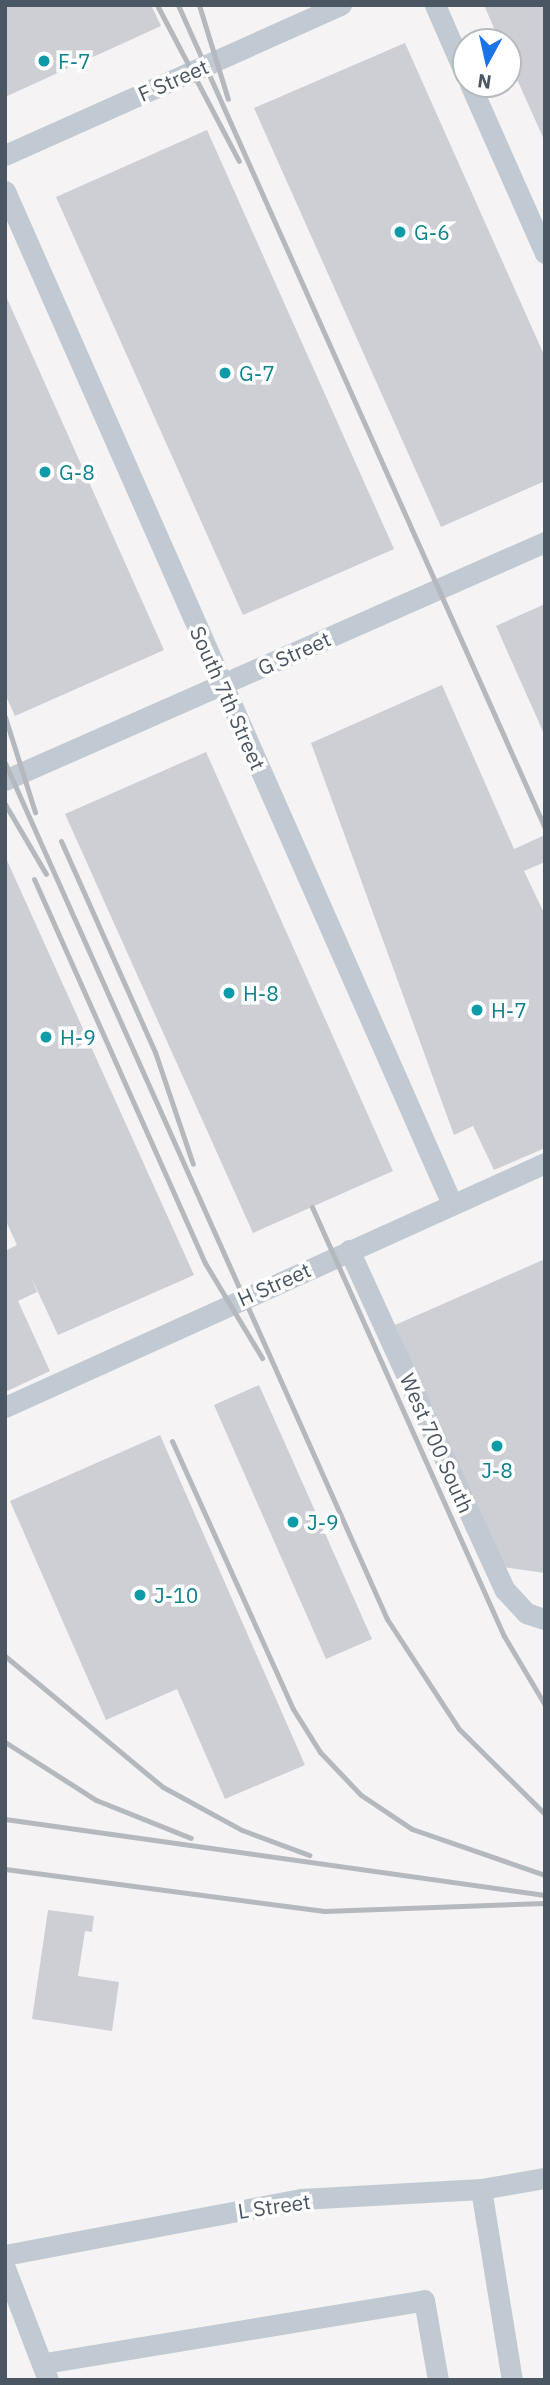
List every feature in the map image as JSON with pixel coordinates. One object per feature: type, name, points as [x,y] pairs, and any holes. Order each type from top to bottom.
[{"type":"lane","name":"F Street","points":[[5,155],[341,5]]},
{"type":"lane","points":[[435,5],[452,44]]},
{"type":"lane","points":[[476,98],[545,253]]},
{"type":"lane","name":"South 7th Street","points":[[5,191],[452,1204]]},
{"type":"lane","name":"G Street","points":[[5,780],[545,542]]},
{"type":"lane","name":"H Street","points":[[5,1408],[545,1163]]},
{"type":"lane","name":"West 700 South","points":[[349,1250],[504,1589],[526,1613],[545,1619]]},
{"type":"lane","name":"L Street","points":[[5,2255],[301,2199],[481,2189],[545,2178]]},
{"type":"lane","points":[[481,2189],[512,2380]]},
{"type":"lane","points":[[5,2267],[46,2372],[424,2300],[438,2380]]},
{"type":"building","name":"F-7","points":[[5,5],[151,5],[161,26],[5,97]]},
{"type":"building","points":[[484,5],[545,5],[545,142],[522,90],[522,28],[494,28]]},
{"type":"building","name":"G-6","points":[[405,43],[545,357],[545,481],[441,527],[254,108]]},
{"type":"building","name":"G-7","points":[[207,130],[394,549],[243,615],[56,197]]},
{"type":"building","name":"G-8","points":[[5,294],[164,650],[15,716],[5,694]]},
{"type":"building","points":[[545,604],[545,736],[496,626]]},
{"type":"building","name":"H-7","points":[[442,685],[514,849],[545,835],[545,862],[524,871],[545,915],[545,1148],[494,1170],[473,1126],[454,1135],[311,743]]},
{"type":"building","name":"H-8","points":[[206,752],[393,1171],[253,1233],[65,814]]},
{"type":"building","name":"H-9","points":[[5,856],[194,1275],[58,1335],[31,1277],[37,1292],[18,1301],[50,1371],[5,1392],[5,1251],[17,1245],[5,1219]]},
{"type":"building","name":"J-8","points":[[545,1259],[545,1573],[503,1567],[395,1325]]},
{"type":"building","name":"J-9","points":[[259,1385],[372,1639],[326,1659],[214,1405]]},
{"type":"building","name":"J-10","points":[[160,1435],[305,1765],[225,1799],[177,1689],[106,1720],[10,1501]]},
{"type":"building","points":[[48,1910],[94,1916],[92,1932],[85,1931],[78,1976],[119,1982],[112,2031],[32,2019]]},
{"type":"railway","points":[[157,5],[239,161]]},
{"type":"railway","points":[[178,5],[545,828]]},
{"type":"railway","points":[[199,5],[228,99]]},
{"type":"railway","points":[[5,717],[35,812]]},
{"type":"railway","points":[[5,763],[387,1619],[459,1729],[545,1814]]},
{"type":"railway","points":[[5,804],[46,874]]},
{"type":"railway","points":[[61,841],[155,1052],[193,1164]]},
{"type":"railway","points":[[34,879],[205,1263],[262,1358]]},
{"type":"railway","points":[[312,1207],[504,1636],[545,1705]]},
{"type":"railway","points":[[172,1441],[293,1709],[320,1752],[361,1795],[412,1829],[545,1875]]},
{"type":"railway","points":[[5,1656],[163,1787],[242,1830],[309,1855]]},
{"type":"railway","points":[[5,1742],[96,1800],[191,1838]]},
{"type":"railway","points":[[5,1819],[545,1895]]},
{"type":"railway","points":[[5,1869],[324,1911],[545,1903]]},
{"type":"place","name":"F-7","points":[[44,61]]},
{"type":"place","name":"G-6","points":[[400,232]]},
{"type":"place","name":"G-7","points":[[225,373]]},
{"type":"place","name":"G-8","points":[[45,472]]},
{"type":"place","name":"H-8","points":[[229,993]]},
{"type":"place","name":"H-7","points":[[477,1010]]},
{"type":"place","name":"H-9","points":[[46,1037]]},
{"type":"place","name":"J-8","points":[[497,1446]]},
{"type":"place","name":"J-9","points":[[293,1522]]},
{"type":"place","name":"J-10","points":[[140,1595]]}]
